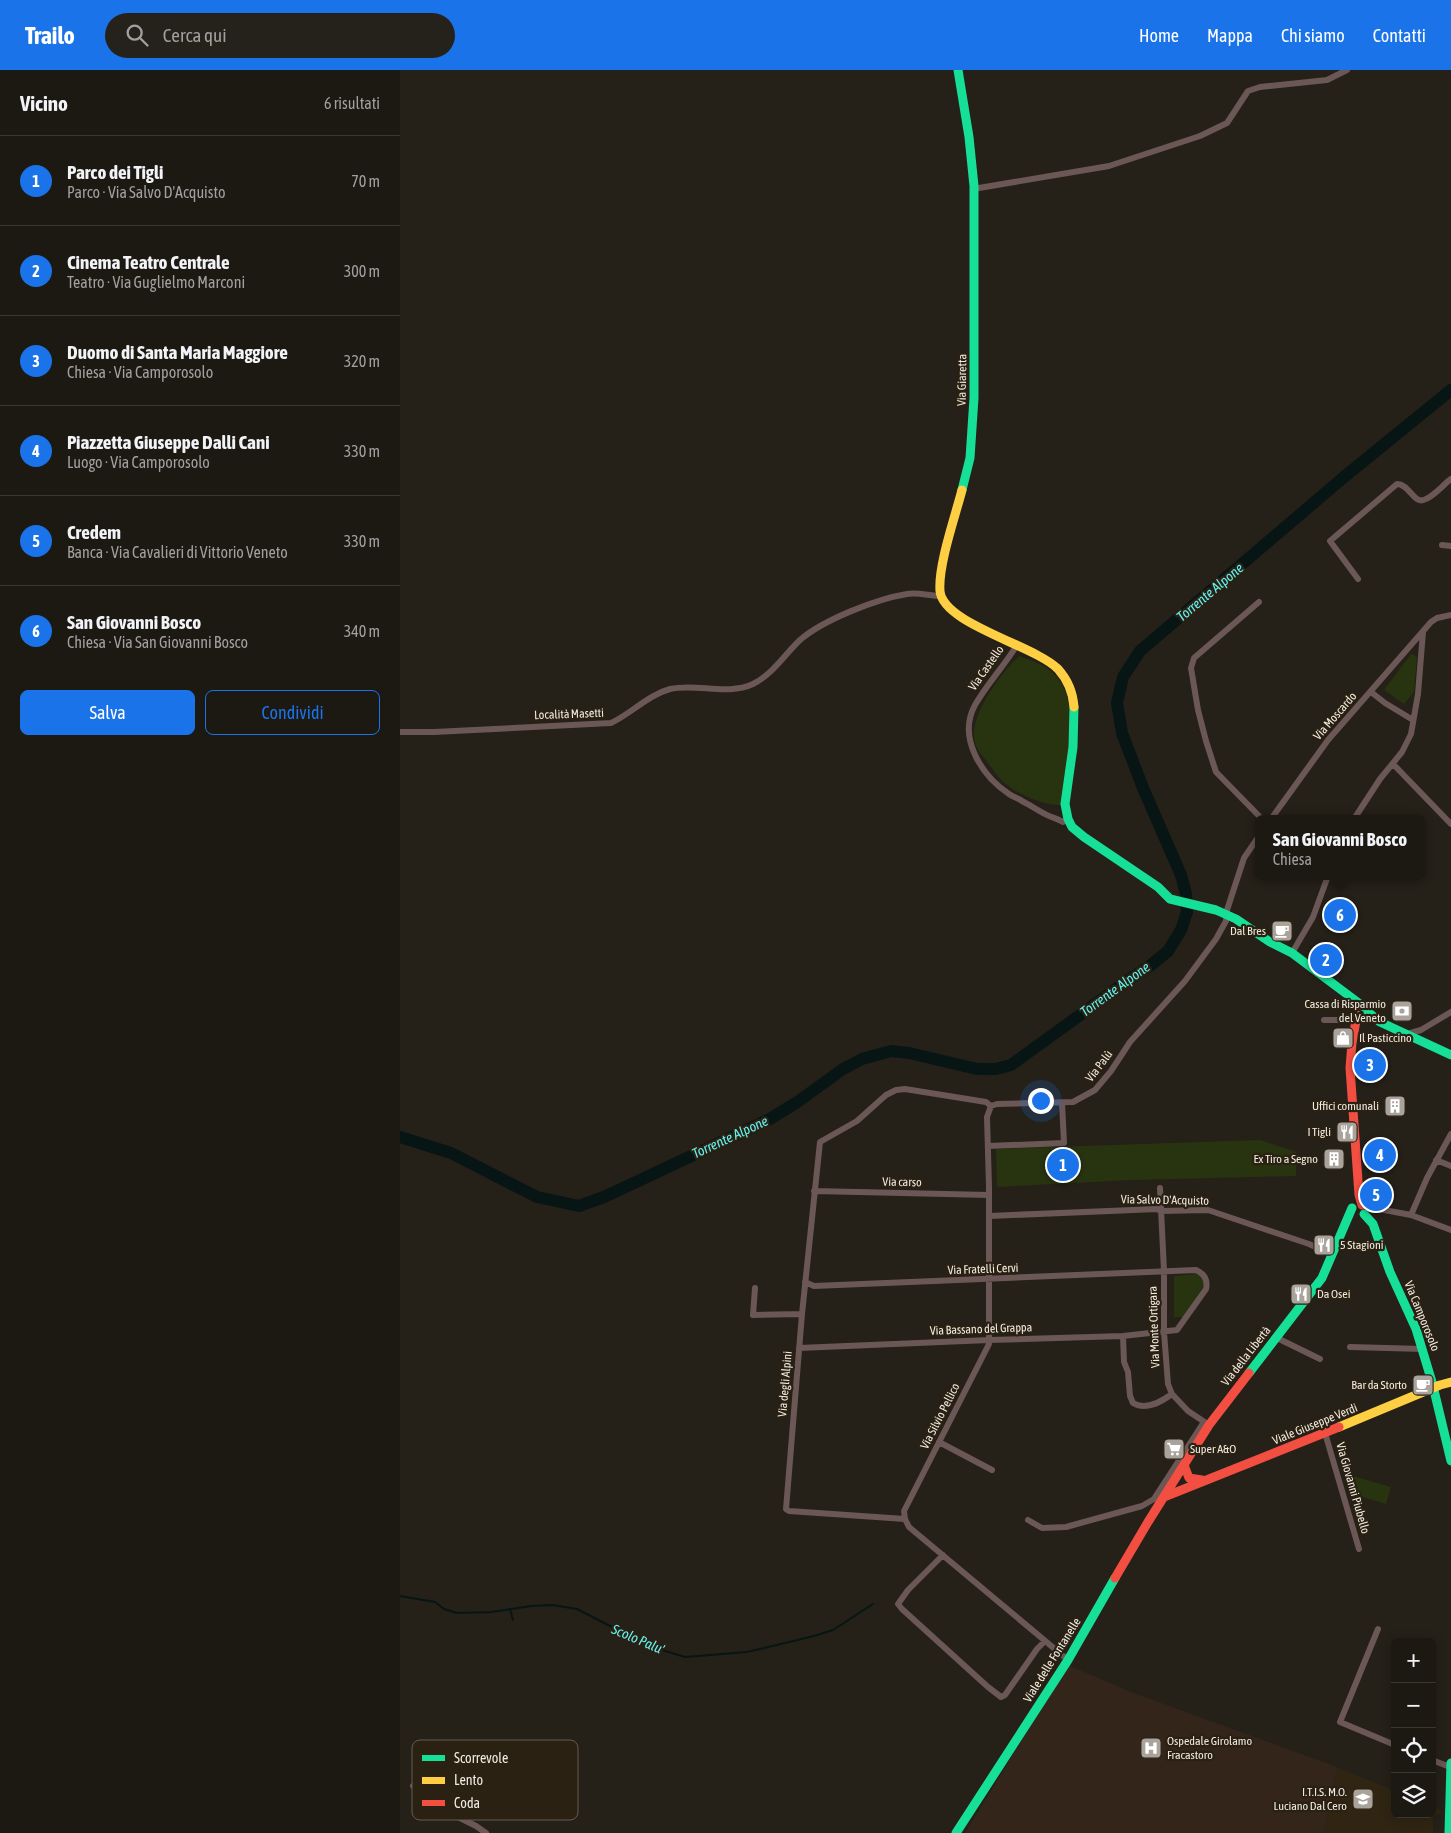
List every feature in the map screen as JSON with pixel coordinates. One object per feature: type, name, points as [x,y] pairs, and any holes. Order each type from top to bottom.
[{"type":"street","name":"Via Giaretta","points":[[941,596],[941,572],[970,458],[974,398],[974,189],[969,137],[958,70]]},
{"type":"street","points":[[974,189],[1109,166],[1200,136],[1227,123],[1248,91],[1260,87],[1327,80],[1347,70]]},
{"type":"street","points":[[1358,579],[1330,542],[1398,484],[1405,486],[1416,499],[1422,501],[1428,499],[1451,479]]},
{"type":"street","points":[[1442,545],[1451,546]]},
{"type":"street","name":"Località Masetti","points":[[400,732],[611,723],[648,699],[669,690],[739,688],[753,684],[818,627],[874,603],[908,594],[941,596]]},
{"type":"street","points":[[941,596],[948,608],[963,619],[1016,645]]},
{"type":"street","points":[[1258,815],[1216,772],[1204,733],[1191,668],[1194,658],[1259,602]]},
{"type":"street","name":"Via Moscardo","points":[[1274,815],[1328,740],[1423,632],[1437,618],[1451,615]]},
{"type":"street","points":[[1357,815],[1380,779],[1402,752],[1411,734],[1418,694],[1423,632]]},
{"type":"street","name":"Via Castello","points":[[1016,645],[1058,669],[1070,688],[1073,698],[1073,747],[1065,804],[1068,819],[1062,822],[1058,818],[1047,815],[1010,795],[994,782],[978,763],[972,748],[969,735],[970,719],[974,707],[1016,645]]},
{"type":"street","points":[[1371,692],[1413,720]]},
{"type":"street","points":[[1393,764],[1451,824]]},
{"type":"street","points":[[1068,819],[1072,827],[1084,837],[1149,881],[1170,899],[1205,907],[1227,915],[1270,942],[1292,953],[1345,994],[1360,1015]]},
{"type":"street","points":[[1227,915],[1244,858],[1255,842]]},
{"type":"street","points":[[1292,953],[1313,917],[1327,880]]},
{"type":"street","name":"Via Palù","points":[[820,1142],[857,1121],[886,1095],[896,1090],[920,1090],[986,1102],[991,1106],[997,1104],[1073,1102],[1087,1095],[1104,1081],[1130,1042],[1205,956],[1226,921],[1227,915]]},
{"type":"street","points":[[1407,1034],[1421,1030],[1451,1012]]},
{"type":"street","points":[[1324,1020],[1360,1015],[1380,1022],[1451,1055]]},
{"type":"street","name":"Via Camporosolo","points":[[1360,1015],[1353,1035],[1350,1068],[1360,1208],[1373,1224],[1390,1272],[1416,1329],[1434,1388],[1451,1461]]},
{"type":"street","points":[[988,1146],[1064,1143],[1062,1103]]},
{"type":"street","name":"Via Silvio Pellico","points":[[905,1519],[904,1511],[989,1340],[990,1280],[987,1117],[991,1106]]},
{"type":"street","points":[[1411,1215],[1436,1160],[1451,1134]]},
{"type":"street","name":"Via degli Alpini","points":[[820,1142],[802,1314],[786,1506],[788,1511],[905,1519]]},
{"type":"street","points":[[1436,1160],[1451,1166]]},
{"type":"street","name":"Via Monte Ortigara","points":[[1160,1188],[1164,1272],[1164,1332],[1168,1384],[1172,1394]]},
{"type":"street","name":"Via carso","points":[[814,1191],[989,1195]]},
{"type":"street","points":[[1360,1208],[1376,1207],[1411,1215],[1451,1230]]},
{"type":"street","name":"Via della Libertà","points":[[1164,1497],[1175,1476],[1184,1466],[1206,1424],[1322,1278],[1343,1228],[1360,1208]]},
{"type":"street","name":"Via Salvo D'Acquisto","points":[[989,1216],[1157,1209],[1208,1210],[1309,1244],[1333,1255]]},
{"type":"street","name":"Via Fratelli Cervi","points":[[805,1282],[814,1286],[1196,1270],[1208,1282],[1206,1289],[1180,1328],[1164,1332]]},
{"type":"street","points":[[755,1288],[753,1315],[802,1314]]},
{"type":"street","name":"Via Bassano del Grappa","points":[[799,1348],[1123,1336],[1164,1332]]},
{"type":"street","points":[[1028,1520],[1042,1528],[1054,1529],[1142,1506],[1154,1499],[1175,1476],[1206,1424],[1172,1394],[1161,1402],[1152,1405],[1142,1407],[1133,1403],[1130,1396],[1128,1372],[1124,1362],[1123,1336]]},
{"type":"street","points":[[1276,1338],[1320,1359]]},
{"type":"street","points":[[1350,1347],[1423,1349]]},
{"type":"street","name":"Viale Giuseppe Verdi","points":[[1164,1497],[1451,1382]]},
{"type":"street","name":"Via Giovanni Piubello","points":[[1325,1434],[1359,1549]]},
{"type":"street","points":[[939,1442],[992,1470]]},
{"type":"street","points":[[1184,1466],[1189,1478]]},
{"type":"street","name":"Viale Giuseppe Verdi","points":[[1175,1476],[1205,1480]]},
{"type":"street","points":[[1154,1499],[1164,1497]]},
{"type":"street","name":"Viale delle Fontanelle","points":[[956,1833],[1068,1660],[1164,1497]]},
{"type":"street","points":[[905,1519],[909,1527],[1068,1660]]},
{"type":"street","points":[[943,1555],[908,1590],[898,1604],[988,1687],[1001,1697],[1005,1695],[1045,1641]]},
{"type":"street","points":[[1378,1629],[1340,1722],[1391,1743]]},
{"type":"street","points":[[1436,1761],[1451,1765],[1449,1833]]},
{"type":"street","points":[[464,1820],[486,1833]]},
{"type":"shaded area","name":"Ospedale Girolamo Fracastoro","points":[[1068,1665],[1131,1692],[1337,1767],[1324,1833],[965,1833]]},
{"type":"shaded area","name":"I.T.I.S. M.O. Luciano Dal Cero","points":[[1337,1767],[1391,1789],[1391,1818],[1433,1818],[1433,1833],[1324,1833]]},
{"type":"shaded area","name":"I.T.I.S. M.O. Luciano Dal Cero","points":[[1436,1808],[1441,1810],[1441,1813],[1436,1815]]},
{"type":"green space","points":[[1411,654],[1417,657],[1414,692],[1404,704],[1384,690]]},
{"type":"green space","points":[[1020,656],[1040,664],[1053,673],[1065,690],[1071,721],[1069,756],[1062,805],[1039,801],[1008,786],[1000,779],[981,754],[975,741],[974,727],[982,705],[1005,671]]},
{"type":"green space","points":[[1260,1140],[1296,1152],[1296,1176],[1131,1180],[997,1187],[996,1149]]},
{"type":"green space","points":[[1200,1275],[1205,1283],[1184,1317],[1174,1317],[1174,1276]]},
{"type":"green space","points":[[1346,1474],[1391,1487],[1386,1504],[1350,1493]]},
{"type":"waterway","name":"Torrente Alpone","points":[[400,1137],[451,1153],[537,1197],[579,1206],[604,1197],[768,1120],[796,1103],[843,1069],[862,1059],[891,1051],[909,1053],[977,1069],[996,1069],[1011,1065],[1168,951],[1181,930],[1187,912],[1186,894],[1181,875],[1143,788],[1122,733],[1117,703],[1123,677],[1140,651],[1344,477],[1451,390]]},
{"type":"waterway","name":"Scolo Palu'","points":[[400,1596],[435,1602],[444,1609],[457,1613],[491,1612],[553,1605],[577,1609],[649,1646],[685,1657],[747,1652],[814,1636],[833,1630],[873,1604]]},
{"type":"waterway","points":[[510,1609],[513,1620]]},
{"type":"traffic: fast","points":[[958,70],[969,137],[974,186],[974,398],[970,458],[962,490]]},
{"type":"traffic: fast","points":[[1074,707],[1073,747],[1065,804],[1072,827],[1158,887],[1170,899],[1216,910],[1236,919],[1270,942],[1292,953],[1364,1007]]},
{"type":"traffic: fast","points":[[1368,1012],[1380,1022],[1451,1055]]},
{"type":"traffic: fast","points":[[1249,1373],[1322,1278],[1352,1208]]},
{"type":"traffic: fast","points":[[1364,1214],[1373,1224],[1390,1272],[1416,1329],[1432,1382],[1451,1461]]},
{"type":"traffic: fast","points":[[956,1833],[1068,1660],[1115,1578]]},
{"type":"traffic: fast","points":[[1449,1833],[1451,1763]]},
{"type":"traffic: slow","points":[[962,490],[940,580],[940,591],[945,603],[956,614],[972,624],[1030,651],[1058,669],[1069,686],[1074,707]]},
{"type":"traffic: slow","points":[[1339,1427],[1451,1382]]},
{"type":"traffic: jam","points":[[1357,1015],[1350,1068],[1359,1195],[1362,1205]]},
{"type":"traffic: jam","points":[[1115,1578],[1209,1425],[1249,1373]]},
{"type":"traffic: jam","points":[[1164,1497],[1339,1427]]},
{"type":"traffic: jam","points":[[1184,1465],[1189,1478],[1202,1480]]},
{"type":"place","name":"San Giovanni Bosco","points":[[1340,915]]},
{"type":"place","name":"Dal Bres","points":[[1282,931]]},
{"type":"place","name":"Cinema Teatro Centrale","points":[[1326,960]]},
{"type":"place","name":"Cassa di Risparmio del Veneto","points":[[1402,1011]]},
{"type":"place","name":"Il Pasticcino","points":[[1343,1038]]},
{"type":"place","name":"Duomo di Santa Maria Maggiore","points":[[1370,1065]]},
{"type":"place","name":"Uffici comunali","points":[[1395,1106]]},
{"type":"place","name":"I Tigli","points":[[1347,1132]]},
{"type":"place","name":"Piazzetta Giuseppe Dalli Cani","points":[[1380,1155]]},
{"type":"place","name":"Ex Tiro a Segno","points":[[1334,1159]]},
{"type":"place","name":"Parco dei Tigli","points":[[1063,1165]]},
{"type":"place","name":"Credem","points":[[1376,1195]]},
{"type":"place","name":"5 Stagioni","points":[[1324,1245]]},
{"type":"place","name":"Da Osei","points":[[1301,1294]]},
{"type":"place","name":"Bar da Storto","points":[[1423,1385]]},
{"type":"place","name":"Super A&O","points":[[1174,1449]]},
{"type":"place","name":"Ospedale Girolamo Fracastoro","points":[[1151,1748]]},
{"type":"place","name":"I.T.I.S. M.O. Luciano Dal Cero","points":[[1363,1799]]}]
